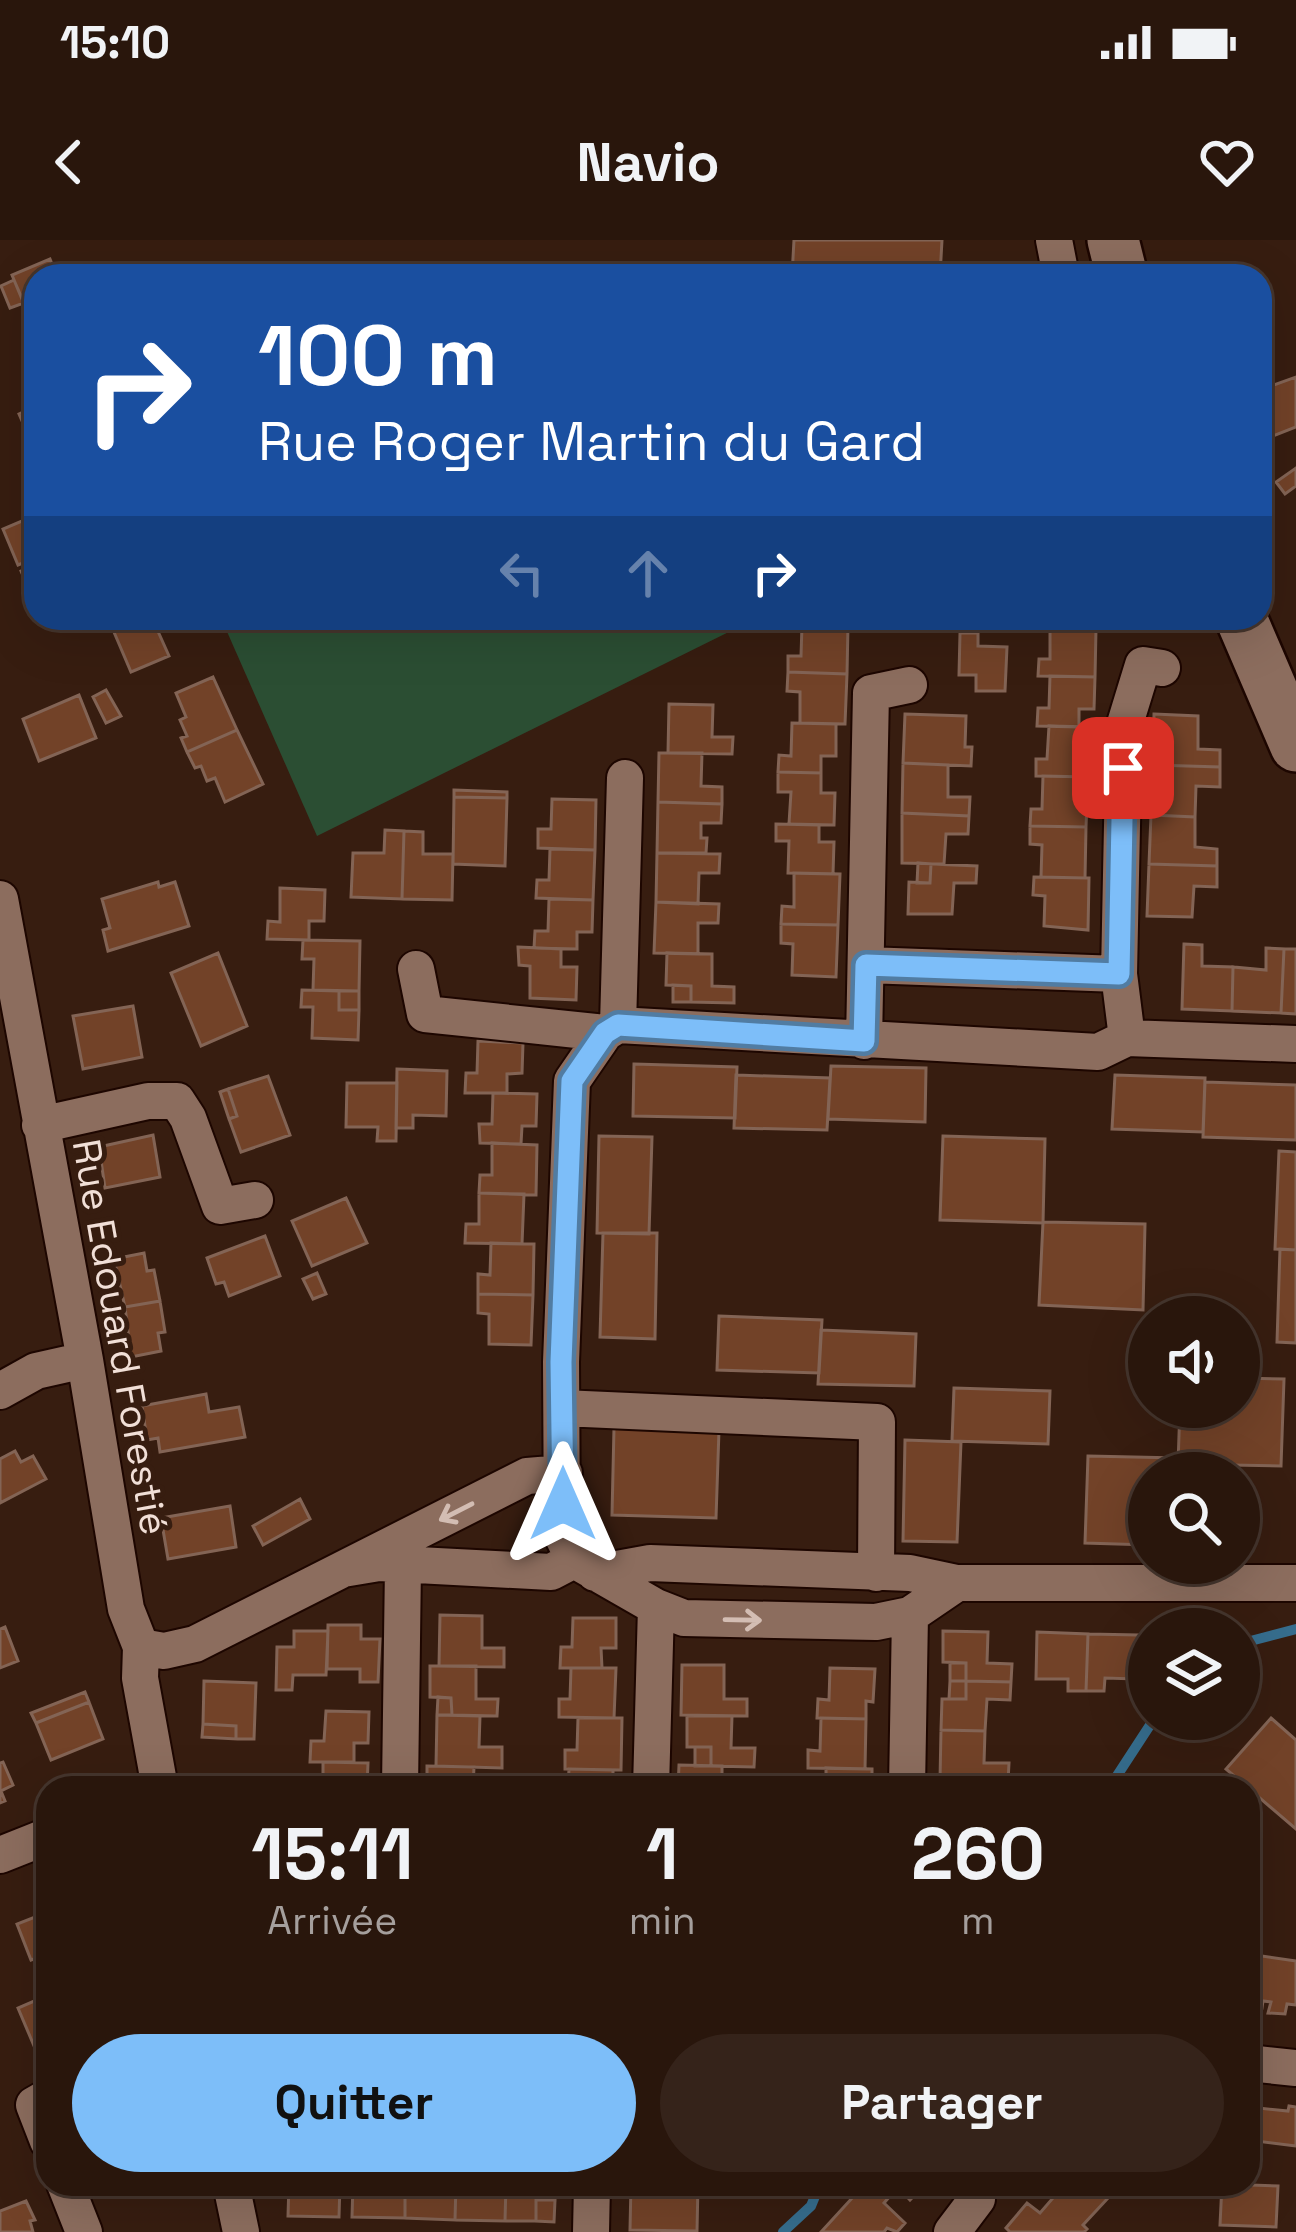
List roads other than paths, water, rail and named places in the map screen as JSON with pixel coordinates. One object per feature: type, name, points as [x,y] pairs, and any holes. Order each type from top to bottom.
[{"type":"street","points":[[1250,630],[1282,675],[1296,746]]},
{"type":"street","points":[[1127,1038],[1119,974],[1124,727],[1143,665],[1162,668]]},
{"type":"street","points":[[864,1041],[871,693],[909,685]]},
{"type":"street","points":[[625,778],[612,1029],[572,1081],[562,1535],[584,1567],[684,1618],[876,1622],[910,1615],[957,1583]]},
{"type":"street","name":"Rue Edouard Forestié","points":[[0,905],[126,1609],[141,1647],[140,1678],[158,1776]]},
{"type":"street","points":[[866,965],[1119,974]]},
{"type":"street","points":[[416,969],[425,1014],[612,1029],[1098,1052],[1127,1038],[1296,1044]]},
{"type":"street","points":[[40,1125],[148,1101],[177,1101],[188,1118],[220,1205],[255,1200]]},
{"type":"street","points":[[0,1391],[36,1371],[85,1360]]},
{"type":"street","points":[[562,1408],[877,1422],[876,1573]]},
{"type":"street","points":[[141,1647],[164,1651],[195,1644],[527,1476],[564,1473]]},
{"type":"street","points":[[343,1569],[379,1563],[551,1572],[650,1563],[910,1573],[957,1583],[1296,1583]]},
{"type":"street","points":[[400,1776],[403,1565]]},
{"type":"street","points":[[651,1776],[656,1606]]},
{"type":"street","points":[[907,1776],[910,1615]]},
{"type":"street","points":[[0,1855],[36,1842]]},
{"type":"street","points":[[1260,2064],[1296,2068]]},
{"type":"street","points":[[70,2196],[84,2232]]},
{"type":"street","points":[[234,2196],[241,2232]]},
{"type":"street","points":[[591,2232],[592,2196]]},
{"type":"street","points":[[952,2232],[978,2196]]},
{"type":"waterway","points":[[1260,1638],[1296,1629]]},
{"type":"waterway","points":[[1117,1776],[1140,1740]]},
{"type":"waterway","points":[[783,2232],[811,2206],[815,2196]]}]
